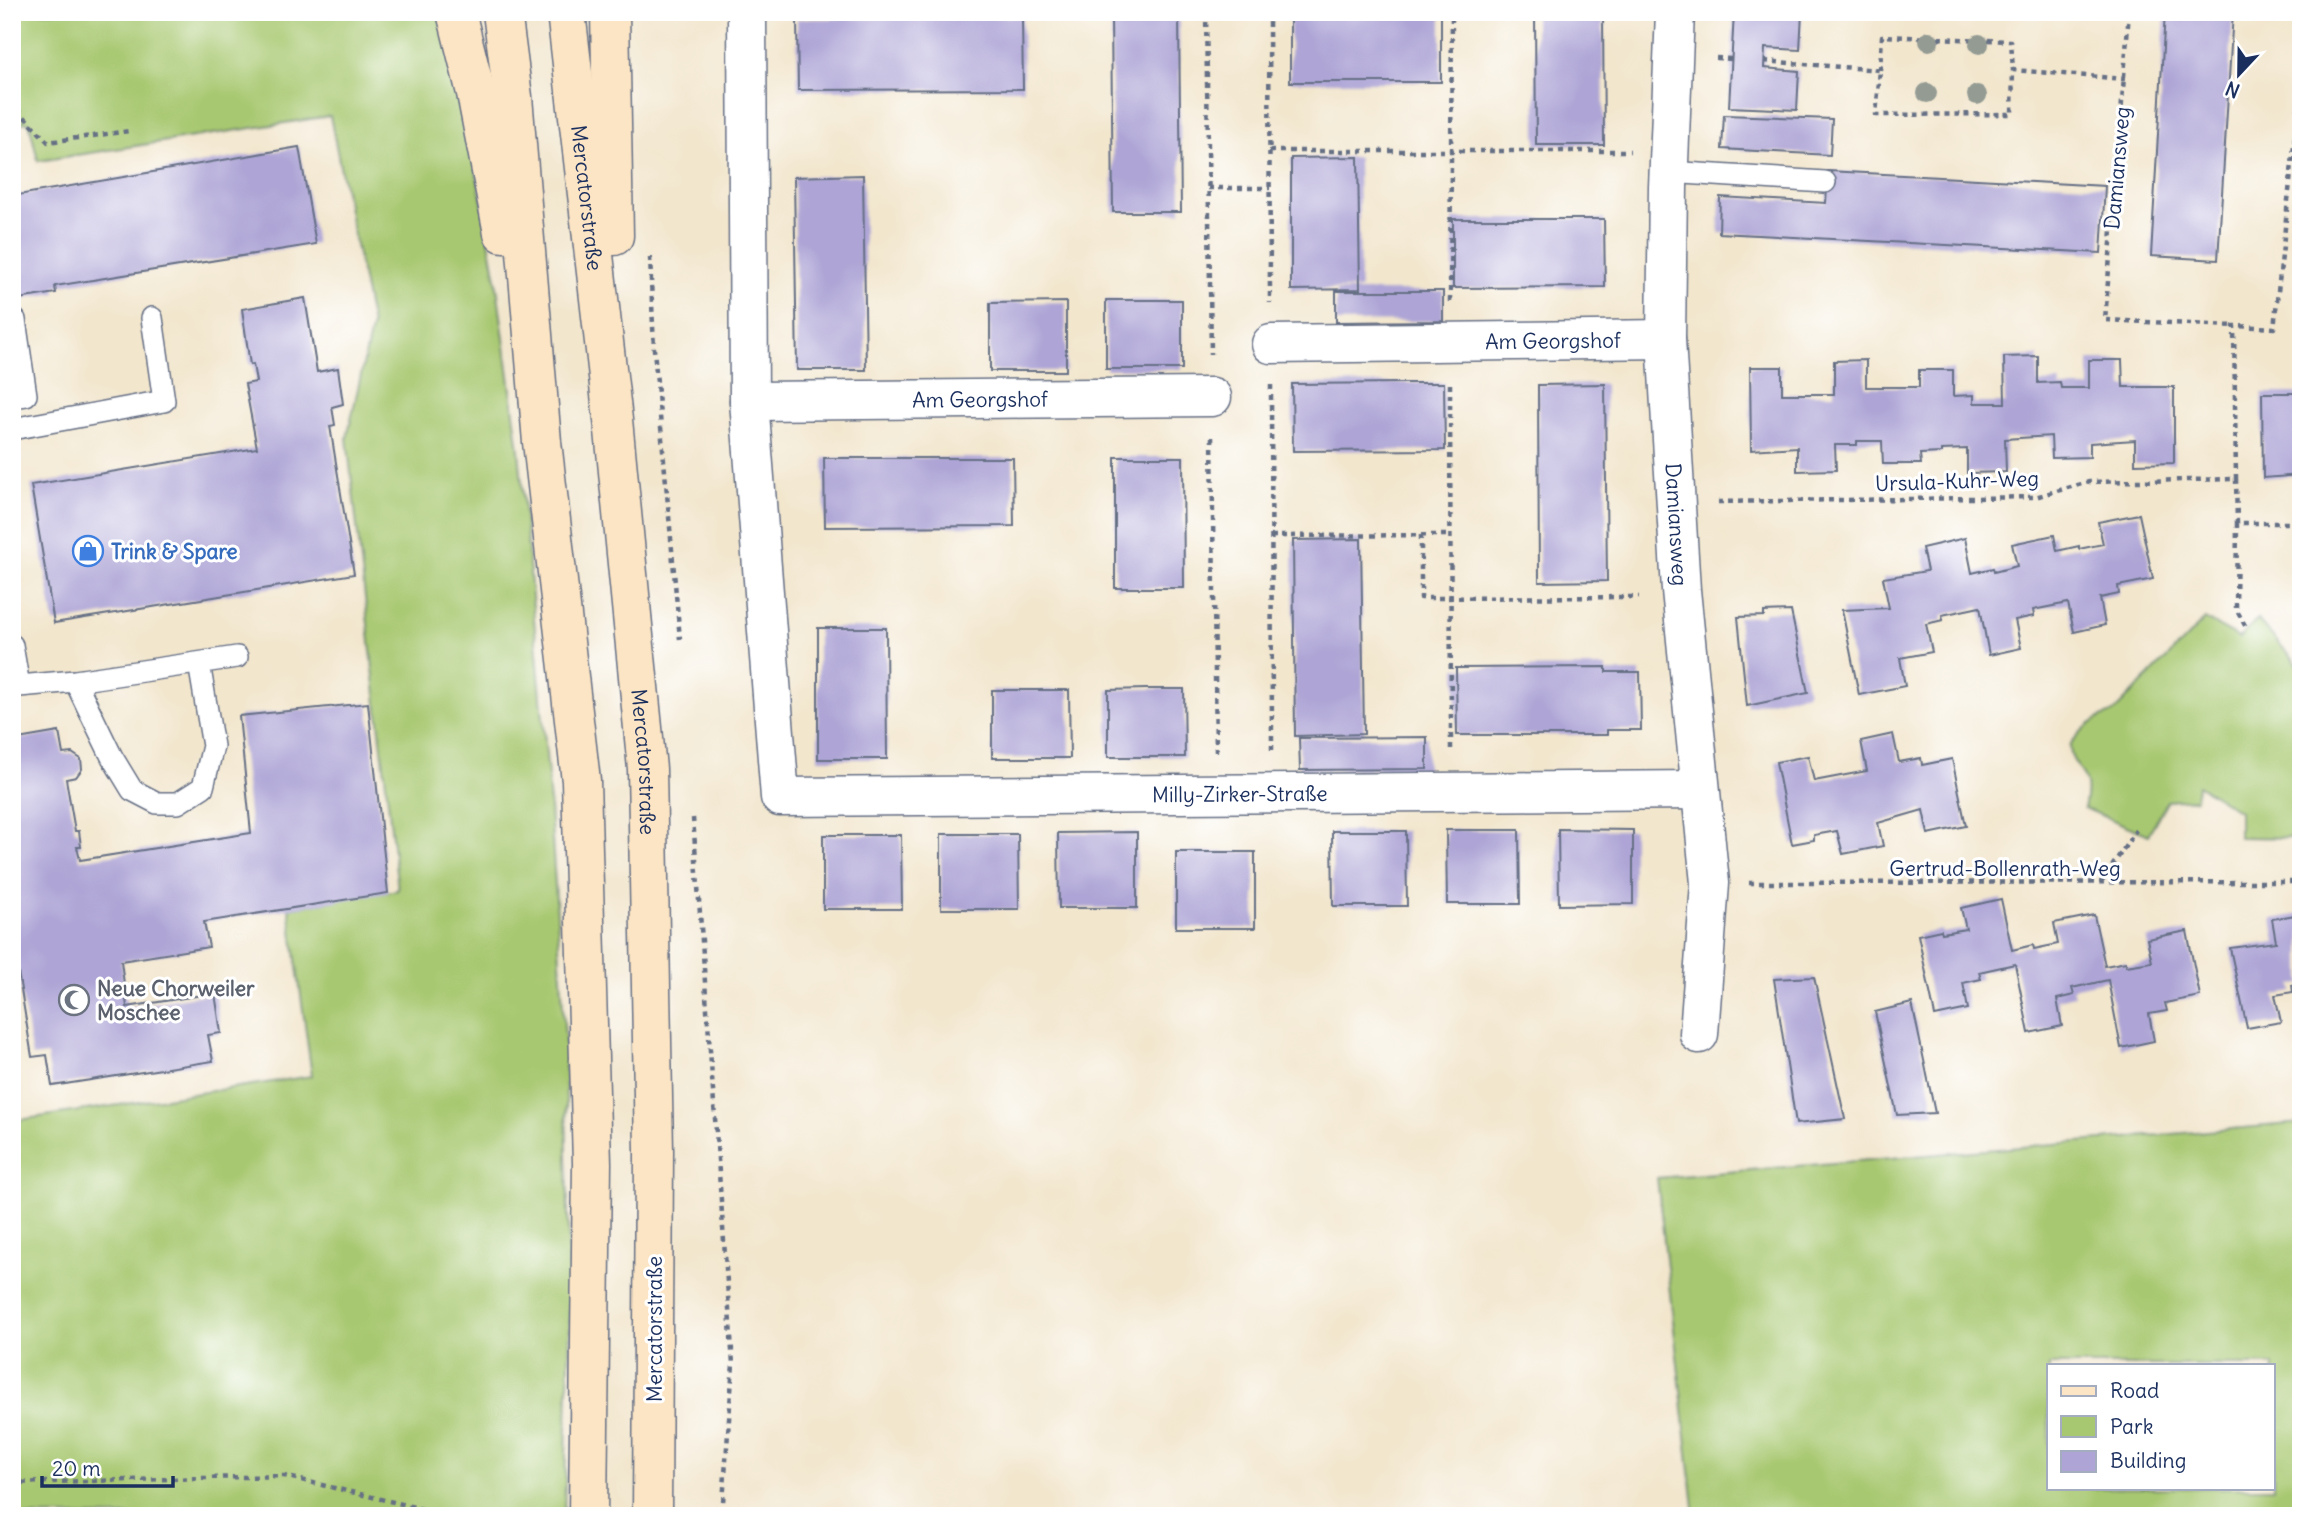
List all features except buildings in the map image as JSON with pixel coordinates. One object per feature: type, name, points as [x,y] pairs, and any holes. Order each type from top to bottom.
[{"type":"main road","points":[[456,12],[476,93],[542,442]]},
{"type":"main road","points":[[502,12],[513,97],[542,442],[581,781],[592,1163],[589,1516]]},
{"type":"main road","name":"Mercatorstraße","points":[[566,12],[613,420],[647,769],[654,1151],[652,1516]]},
{"type":"main road","points":[[610,12],[614,251],[613,420]]},
{"type":"street","points":[[747,12],[749,401]]},
{"type":"street","name":"Damiansweg","points":[[1675,12],[1669,161],[1667,339],[1682,597],[1710,883],[1699,1034]]},
{"type":"street","name":"Am Georgshof","points":[[1271,344],[1667,339]]},
{"type":"street","name":"Am Georgshof","points":[[749,401],[1212,397]]},
{"type":"street","name":"Milly-Zirker-Straße","points":[[749,401],[780,797],[1700,790]]},
{"type":"lane","points":[[1669,161],[1825,182]]},
{"type":"lane","points":[[12,429],[164,401],[152,318]]},
{"type":"lane","points":[[12,397],[26,395],[15,320]]},
{"type":"lane","points":[[12,645],[15,687],[237,657]]},
{"type":"lane","points":[[75,681],[112,757],[132,790],[157,803],[178,803],[203,787],[213,746],[200,663]]},
{"type":"path","points":[[1269,12],[1272,794]]},
{"type":"path","points":[[1451,792],[1452,12]]},
{"type":"path","name":"Damiansweg","points":[[2129,12],[2105,320],[2234,326]]},
{"type":"path","points":[[1882,36],[2011,41],[2012,114],[1877,114],[1880,70],[1882,36]]},
{"type":"path","points":[[1764,61],[1880,70]]},
{"type":"path","points":[[2013,70],[2125,79]]},
{"type":"path","points":[[2247,629],[2236,609],[2234,326],[2274,328],[2301,82]]},
{"type":"path","points":[[12,101],[48,142],[130,131]]},
{"type":"path","points":[[1269,151],[1451,152],[1669,161]]},
{"type":"path","points":[[1208,188],[1270,188]]},
{"type":"path","name":"Ursula-Kuhr-Weg","points":[[1675,503],[2035,497],[2089,482],[2236,479]]},
{"type":"path","points":[[2237,523],[2301,523]]},
{"type":"path","points":[[1421,535],[1420,598],[1682,597]]},
{"type":"path","points":[[1272,536],[1451,535]]},
{"type":"path","points":[[2101,884],[2136,830]]},
{"type":"path","name":"Gertrud-Bollenrath-Weg","points":[[1710,883],[2301,883]]},
{"type":"path","points":[[12,1483],[284,1476],[452,1516]]},
{"type":"green space","points":[[12,12],[444,12],[462,93],[496,279],[519,450],[548,776],[565,1038],[570,1331],[564,1516],[12,1516],[12,1121],[312,1076],[289,908],[398,890],[347,438],[372,325],[330,116],[38,161],[29,122],[12,124]]},
{"type":"green space","points":[[2205,619],[2239,638],[2257,619],[2301,668],[2301,838],[2239,837],[2239,811],[2198,785],[2195,799],[2167,801],[2148,835],[2084,808],[2086,784],[2072,757],[2070,745],[2089,725],[2113,713]]},
{"type":"green space","points":[[2301,1123],[2301,1516],[1695,1516],[1657,1178]]},
{"type":"place","name":"Trink & Spare","points":[[88,551]]},
{"type":"place","name":"Neue Chorweiler Moschee","points":[[74,1000]]}]
